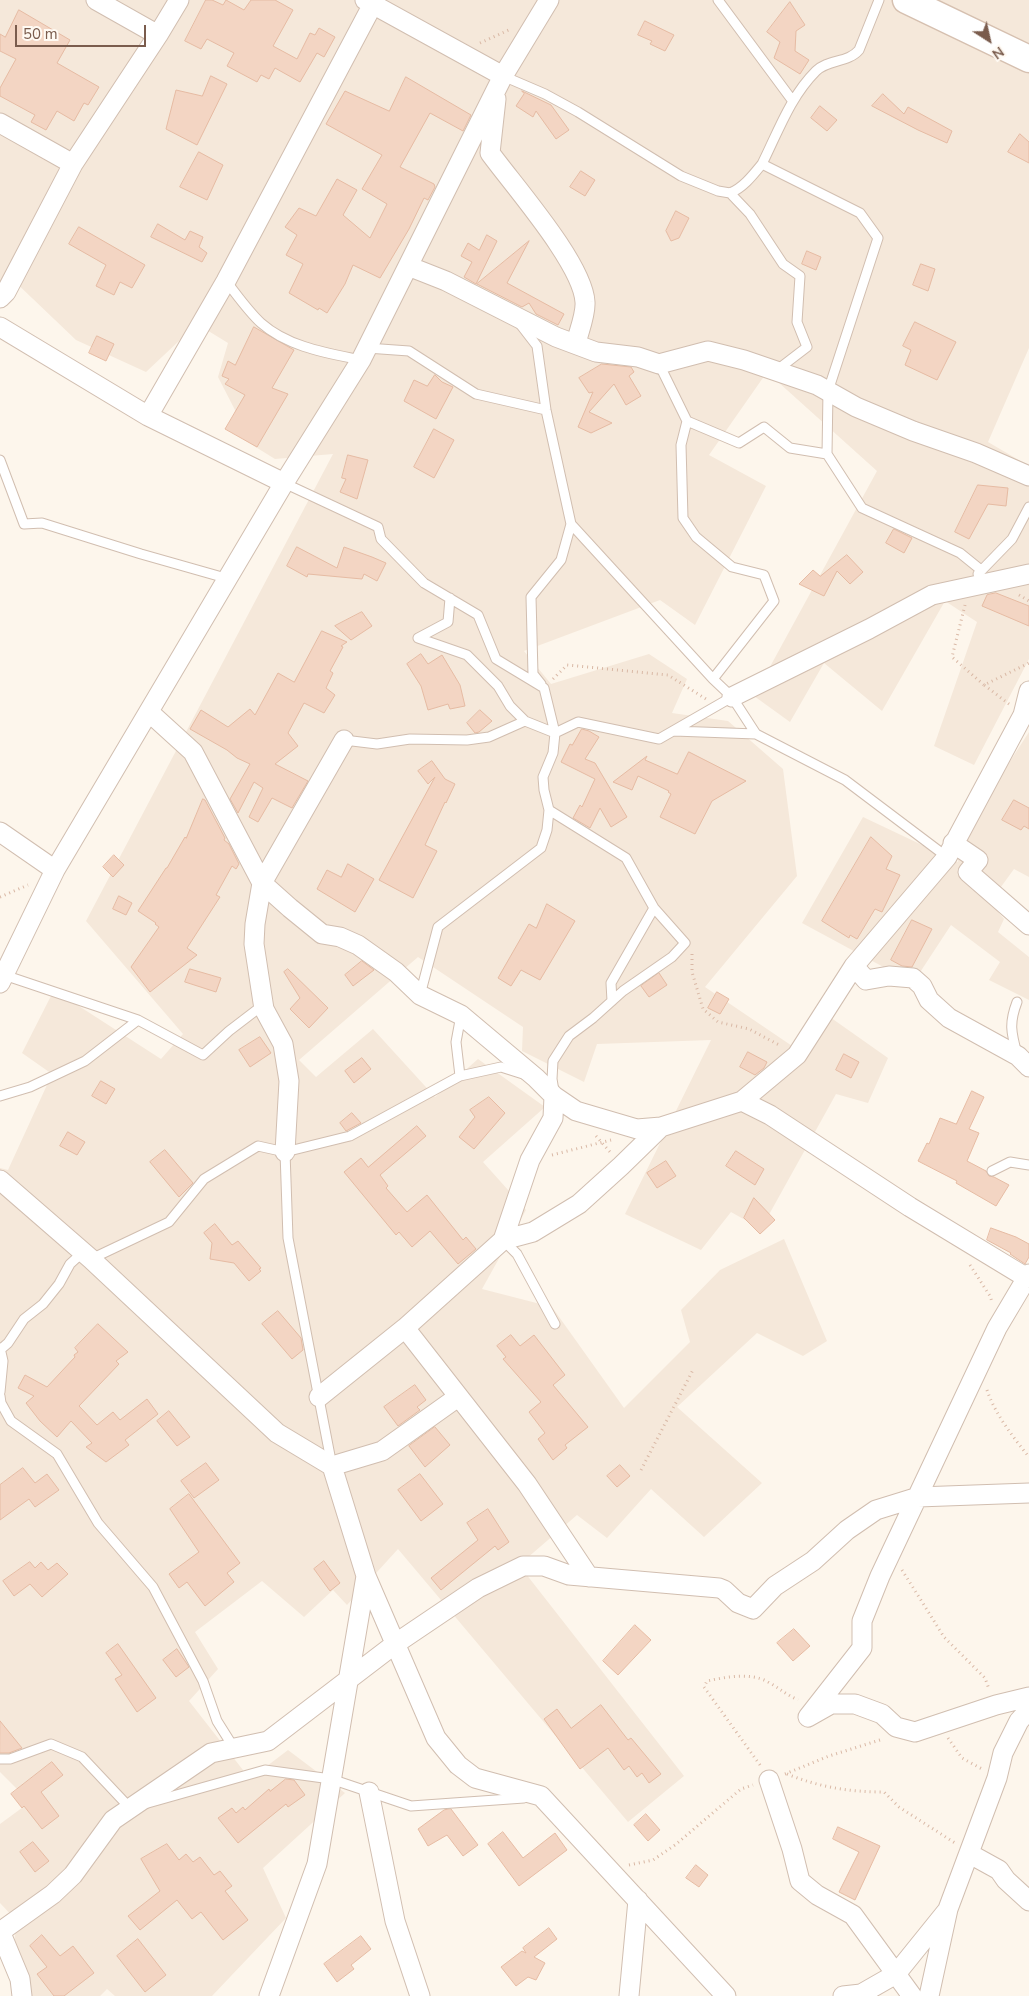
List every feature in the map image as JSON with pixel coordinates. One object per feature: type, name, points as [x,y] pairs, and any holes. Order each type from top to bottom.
[{"type":"main road","points":[[906,0],[1029,59]]},
{"type":"street","points":[[96,0],[158,35]]},
{"type":"street","points":[[0,298],[6,292],[73,164],[179,0]]},
{"type":"street","points":[[2,979],[55,870],[229,579],[284,483],[364,354],[500,82],[549,0]]},
{"type":"street","points":[[148,416],[226,281],[369,2],[457,50],[500,82]]},
{"type":"street","points":[[500,82],[490,152],[560,246],[581,284],[585,303],[576,343]]},
{"type":"street","points":[[0,123],[73,164]]},
{"type":"street","points":[[408,266],[446,281],[556,337],[596,352],[638,357],[659,364],[708,351],[817,385],[856,407],[913,431],[976,452],[1029,476]]},
{"type":"street","points":[[0,327],[148,416],[284,483]]},
{"type":"street","points":[[724,701],[869,629],[932,595],[1029,574]]},
{"type":"street","points":[[149,712],[193,752],[262,883],[322,934],[340,937],[358,946],[396,972],[420,995],[462,1015],[536,1078],[554,1096],[576,1111],[637,1129],[661,1127],[742,1101],[798,1055],[854,966],[950,850],[1024,715],[1029,691]]},
{"type":"street","points":[[285,1152],[289,1081],[283,1044],[263,1005],[254,944],[255,924],[262,883],[344,740]]},
{"type":"street","points":[[0,832],[55,870]]},
{"type":"street","points":[[950,850],[978,860],[968,872],[1029,925]]},
{"type":"street","points":[[854,966],[866,980],[889,976],[913,978],[922,986],[929,1000],[949,1018],[1024,1062]]},
{"type":"street","points":[[503,1240],[530,1160],[553,1118],[554,1096]]},
{"type":"street","points":[[742,1101],[770,1115],[910,1208],[1027,1280],[997,1328],[891,1553],[862,1621],[862,1648],[808,1716],[831,1704],[855,1704],[882,1714],[896,1727],[915,1732],[996,1705],[1029,1697]]},
{"type":"street","points":[[319,1397],[405,1328],[503,1240],[532,1232],[578,1204],[661,1127]]},
{"type":"street","points":[[0,1180],[87,1255],[277,1433],[332,1466],[366,1576],[436,1738],[458,1765],[475,1778],[541,1796],[726,1996]]},
{"type":"street","points":[[405,1328],[527,1484],[589,1577]]},
{"type":"street","points":[[332,1466],[382,1451],[458,1397]]},
{"type":"street","points":[[21,1987],[0,1931],[53,1894],[73,1875],[113,1820],[211,1753],[268,1741],[395,1644],[478,1588],[523,1566],[544,1566],[569,1575],[650,1581],[673,1586],[719,1588],[724,1590],[738,1603],[753,1609],[775,1586],[813,1561],[847,1530],[876,1510],[918,1497],[1029,1494]]},
{"type":"street","points":[[268,1996],[317,1864],[366,1576]]},
{"type":"street","points":[[929,1996],[948,1910],[997,1778],[1003,1753],[1019,1721],[1029,1710]]},
{"type":"street","points":[[778,1777],[800,1881],[817,1895],[853,1915],[912,1996]]},
{"type":"street","points":[[369,1792],[395,1921],[420,1996]]},
{"type":"street","points":[[970,1854],[999,1870],[1006,1880],[1029,1901]]},
{"type":"street","points":[[629,1996],[638,1900]]},
{"type":"street","points":[[854,1995],[896,1974],[948,1910]]},
{"type":"lane","points":[[718,0],[792,100]]},
{"type":"lane","points":[[500,82],[545,94],[578,112],[681,176],[718,191],[730,193],[735,191],[753,175],[762,164],[792,100],[816,70],[829,63],[854,56],[859,50],[879,0]]},
{"type":"lane","points":[[762,164],[860,213],[878,238],[828,391],[827,454],[862,508],[960,553],[981,570]]},
{"type":"lane","points":[[730,193],[750,214],[783,264],[800,276],[796,322],[807,348],[776,371]]},
{"type":"lane","points":[[226,281],[261,323],[290,341],[321,351],[364,354],[409,351],[476,394],[546,410]]},
{"type":"lane","points":[[420,995],[438,927],[541,848],[547,830],[549,810],[543,777],[553,753],[555,733],[544,688],[533,674],[532,597],[561,560],[570,524],[546,410],[537,346],[512,314]]},
{"type":"lane","points":[[659,364],[687,421],[739,444],[764,427],[790,448],[827,454]]},
{"type":"lane","points":[[687,421],[681,444],[684,518],[696,537],[732,567],[764,575],[774,601],[713,680]]},
{"type":"lane","points":[[0,460],[24,524],[42,523],[229,579]]},
{"type":"lane","points":[[284,483],[378,527],[381,539],[424,582],[478,615],[496,659],[544,688]]},
{"type":"lane","points":[[971,587],[981,570],[1012,539],[1029,507]]},
{"type":"lane","points":[[570,524],[713,680],[724,701],[756,734],[845,780],[950,850]]},
{"type":"lane","points":[[450,598],[448,622],[418,638],[466,655],[498,686],[510,706],[525,721],[555,733],[578,722],[659,739],[724,701]]},
{"type":"lane","points":[[344,740],[377,744],[410,739],[467,740],[489,737],[525,721]]},
{"type":"lane","points":[[674,731],[756,734]]},
{"type":"lane","points":[[549,810],[626,858],[654,908],[685,943],[672,958],[623,991],[569,1036],[553,1061],[552,1079],[554,1096]]},
{"type":"lane","points":[[612,1001],[611,983],[654,908]]},
{"type":"lane","points":[[2,979],[138,1020],[203,1055],[263,1005]]},
{"type":"lane","points":[[1017,1002],[1011,1019],[1013,1038],[1024,1062]]},
{"type":"lane","points":[[460,1076],[456,1042],[462,1015]]},
{"type":"lane","points":[[0,1096],[30,1087],[85,1062],[138,1020]]},
{"type":"lane","points":[[0,1392],[3,1361],[0,1348],[8,1343],[24,1319],[43,1304],[54,1291],[70,1264],[87,1255],[169,1222],[204,1179],[258,1146],[285,1152],[350,1136],[460,1076],[501,1067],[536,1078]]},
{"type":"lane","points":[[285,1152],[288,1238],[332,1466]]},
{"type":"lane","points":[[992,1171],[1010,1162],[1029,1165]]},
{"type":"lane","points":[[503,1240],[517,1254],[555,1324]]},
{"type":"lane","points":[[0,1402],[11,1421],[57,1454],[98,1523],[153,1586],[203,1681],[217,1721],[234,1748]]},
{"type":"lane","points":[[0,1759],[10,1758],[51,1744],[82,1758],[130,1808],[265,1770],[332,1779],[411,1806],[541,1796]]},
{"type":"lane","points":[[21,1987],[34,1996]]},
{"type":"path","points":[[457,50],[485,42],[514,27]]},
{"type":"path","points":[[971,587],[952,657],[984,685],[1024,715]]},
{"type":"path","points":[[984,685],[1029,663]]},
{"type":"path","points":[[544,688],[568,665],[668,675],[724,701]]},
{"type":"path","points":[[685,943],[692,956],[692,972],[703,1009],[718,1022],[749,1029],[798,1055]]},
{"type":"path","points":[[576,1111],[621,1166]]},
{"type":"path","points":[[530,1160],[602,1144],[637,1129]]},
{"type":"path","points":[[966,1259],[990,1296],[997,1328]]},
{"type":"path","points":[[981,1362],[984,1382],[990,1400],[1029,1457]]},
{"type":"path","points":[[641,1470],[694,1368]]},
{"type":"path","points":[[891,1553],[944,1636],[985,1678],[996,1705]]},
{"type":"path","points":[[818,1704],[802,1702],[758,1678],[745,1676],[707,1682],[704,1687],[751,1752],[778,1777],[837,1789],[884,1792],[899,1807],[947,1836],[970,1854]]},
{"type":"path","points":[[941,1724],[950,1742],[962,1758],[997,1778]]},
{"type":"shaded area","points":[[0,0],[1029,0],[1029,348],[988,442],[1029,466],[1029,659],[974,765],[934,746],[977,622],[945,601],[882,711],[824,663],[790,722],[754,696],[877,471],[767,372],[709,455],[766,486],[695,625],[660,600],[524,651],[551,684],[649,654],[687,679],[672,713],[728,721],[783,769],[797,876],[705,987],[801,1052],[827,1015],[888,1058],[868,1103],[836,1094],[761,1229],[731,1212],[701,1250],[625,1214],[711,1040],[597,1044],[584,1082],[522,1051],[523,1027],[418,957],[299,1060],[316,1077],[373,1029],[435,1097],[478,1059],[545,1107],[483,1162],[526,1210],[482,1289],[552,1307],[624,1408],[690,1342],[681,1310],[720,1270],[784,1239],[827,1341],[803,1356],[757,1333],[677,1407],[762,1483],[704,1537],[651,1489],[607,1538],[577,1515],[519,1565],[684,1776],[628,1822],[398,1549],[347,1605],[333,1590],[304,1617],[262,1581],[195,1632],[218,1669],[189,1701],[250,1779],[288,1750],[345,1793],[263,1868],[286,1918],[212,1996],[115,1996],[107,1989],[100,1996],[25,1996],[10,1973],[17,1921],[0,1903],[0,1824],[30,1802],[0,1772],[0,1168],[8,1170],[52,1074],[22,1053],[54,990],[161,1059],[183,1034],[86,921],[333,454],[275,459],[233,433],[235,410],[218,377],[228,343],[197,324],[146,372],[76,340],[10,277],[0,284]]},
{"type":"shaded area","points":[[1029,732],[1029,877],[1014,869],[990,902],[1004,919],[998,932],[1029,957],[1029,1000],[989,980],[1000,962],[951,925],[913,983],[802,923],[863,817],[958,862],[959,840]]},
{"type":"building","points":[[206,0],[212,0],[223,5],[226,0],[244,10],[251,0],[275,0],[293,10],[273,46],[297,59],[310,33],[315,35],[319,28],[335,37],[324,57],[317,53],[300,82],[275,68],[269,79],[261,75],[257,82],[227,66],[234,53],[207,39],[201,49],[185,41]]},
{"type":"building","points":[[790,2],[805,25],[796,31],[795,51],[809,60],[800,74],[774,58],[780,42],[767,32]]},
{"type":"building","points":[[19,10],[70,40],[57,63],[99,87],[88,105],[84,103],[74,121],[57,111],[46,130],[31,122],[35,115],[0,96],[0,88],[16,59],[0,51],[0,34],[5,37]]},
{"type":"building","points":[[645,21],[674,35],[665,51],[650,44],[652,41],[638,35]]},
{"type":"building","points":[[211,76],[227,84],[197,145],[166,129],[176,90],[202,96]]},
{"type":"building","points":[[406,77],[471,115],[463,131],[430,113],[400,167],[434,184],[435,187],[428,200],[424,198],[409,229],[380,278],[353,265],[345,284],[327,313],[319,308],[318,310],[289,293],[303,264],[286,255],[297,235],[285,227],[299,208],[316,216],[337,179],[357,190],[343,215],[370,238],[387,204],[362,189],[382,155],[326,124],[345,91],[389,111]]},
{"type":"building","points":[[522,91],[551,105],[569,130],[556,139],[536,111],[533,117],[516,106],[524,94]]},
{"type":"building","points":[[883,94],[904,114],[908,107],[952,131],[947,143],[872,106]]},
{"type":"building","points":[[820,106],[837,120],[827,131],[811,118]]},
{"type":"building","points":[[1020,134],[1029,142],[1029,163],[1008,152]]},
{"type":"building","points":[[199,152],[223,165],[207,200],[180,187]]},
{"type":"building","points":[[581,171],[595,180],[585,196],[570,187]]},
{"type":"building","points":[[676,211],[689,218],[679,238],[671,241],[666,231]]},
{"type":"building","points":[[158,224],[185,240],[190,231],[203,237],[199,247],[207,253],[202,262],[151,237]]},
{"type":"building","points":[[79,227],[145,265],[132,288],[120,282],[114,295],[96,286],[106,265],[69,244]]},
{"type":"building","points":[[487,235],[497,241],[476,284],[464,277],[472,262],[461,256],[468,243],[479,250]]},
{"type":"building","points":[[529,241],[507,283],[564,314],[558,325],[536,314],[529,303],[522,307],[477,284]]},
{"type":"building","points":[[807,251],[821,257],[816,270],[802,264]]},
{"type":"building","points":[[921,264],[935,269],[928,291],[913,285]]},
{"type":"building","points":[[915,322],[956,342],[937,380],[905,365],[911,350],[903,346]]},
{"type":"building","points":[[254,327],[294,350],[272,388],[288,394],[257,447],[225,429],[245,395],[225,384],[229,379],[222,376],[228,361],[235,365]]},
{"type":"building","points":[[97,336],[114,344],[106,361],[89,353]]},
{"type":"building","points":[[602,364],[631,367],[634,372],[629,376],[641,396],[626,405],[614,384],[589,412],[612,423],[591,433],[578,427],[593,392],[589,393],[579,378]]},
{"type":"building","points":[[435,375],[442,382],[453,387],[436,419],[404,401],[414,380],[427,386]]},
{"type":"building","points":[[434,429],[454,440],[434,478],[414,467]]},
{"type":"building","points":[[348,455],[368,460],[357,499],[340,492],[346,479],[342,478]]},
{"type":"building","points":[[978,485],[1008,488],[1006,506],[988,504],[969,539],[955,532]]},
{"type":"building","points":[[894,529],[912,538],[904,553],[886,543]]},
{"type":"building","points":[[297,547],[337,568],[344,547],[386,563],[377,581],[364,574],[362,579],[308,574],[307,577],[287,566]]},
{"type":"building","points":[[847,555],[863,572],[850,584],[837,571],[824,596],[799,584],[813,570],[820,576]]},
{"type":"building","points":[[996,593],[1029,606],[1029,626],[982,606],[987,595]]},
{"type":"building","points":[[362,612],[372,626],[351,640],[335,626]]},
{"type":"building","points":[[322,631],[347,642],[341,646],[343,647],[330,671],[333,673],[326,688],[335,695],[324,713],[304,703],[288,733],[298,746],[275,764],[308,781],[292,808],[272,798],[258,822],[249,817],[263,788],[254,782],[238,813],[230,799],[250,764],[190,729],[201,710],[228,727],[250,709],[255,715],[278,673],[294,682]]},
{"type":"building","points":[[421,654],[428,664],[442,655],[460,685],[465,706],[450,709],[448,704],[428,710],[421,686],[407,664]]},
{"type":"building","points":[[480,710],[492,721],[475,733],[467,723]]},
{"type":"building","points":[[582,729],[599,737],[585,759],[595,763],[627,817],[611,827],[600,808],[590,828],[573,818],[580,805],[582,807],[595,779],[561,762],[570,744],[572,745]]},
{"type":"building","points":[[689,752],[746,781],[712,801],[695,834],[660,817],[671,794],[669,791],[638,776],[632,790],[613,782],[647,756],[645,760],[677,774]]},
{"type":"building","points":[[432,761],[445,779],[455,784],[425,845],[437,851],[413,898],[379,880],[435,777],[428,784],[418,771]]},
{"type":"building","points":[[203,799],[239,864],[236,869],[232,866],[216,895],[220,897],[187,948],[197,955],[150,992],[131,967],[159,927],[138,911],[186,838]]},
{"type":"building","points":[[1014,800],[1029,808],[1029,829],[1024,826],[1021,830],[1002,820]]},
{"type":"building","points":[[871,837],[892,856],[886,869],[900,875],[882,912],[875,909],[857,939],[850,935],[849,938],[822,921]]},
{"type":"building","points":[[114,855],[124,865],[113,877],[103,867]]},
{"type":"building","points":[[348,864],[374,879],[355,912],[317,889],[327,870],[341,877]]},
{"type":"building","points":[[119,896],[132,903],[126,915],[113,909]]},
{"type":"building","points":[[547,904],[575,921],[540,980],[521,970],[511,986],[498,978],[529,924],[536,928]]},
{"type":"building","points":[[912,920],[932,929],[912,967],[902,966],[891,960]]},
{"type":"building","points":[[362,961],[374,970],[353,986],[345,975]]},
{"type":"building","points":[[190,969],[221,978],[216,992],[185,982]]},
{"type":"building","points":[[288,969],[328,1008],[309,1028],[290,1009],[300,998],[284,972]]},
{"type":"building","points":[[659,973],[667,985],[649,997],[641,986]]},
{"type":"building","points":[[717,992],[729,999],[720,1014],[708,1008]]},
{"type":"building","points":[[260,1037],[271,1053],[250,1067],[239,1050]]},
{"type":"building","points":[[748,1052],[767,1062],[764,1068],[755,1075],[740,1067]]},
{"type":"building","points":[[844,1054],[859,1062],[851,1078],[836,1070]]},
{"type":"building","points":[[362,1058],[371,1069],[354,1083],[345,1071]]},
{"type":"building","points":[[101,1081],[115,1089],[106,1104],[92,1096]]},
{"type":"building","points":[[972,1091],[984,1097],[969,1129],[979,1133],[967,1161],[986,1171],[989,1176],[1009,1185],[996,1206],[956,1183],[957,1181],[918,1161],[927,1143],[929,1144],[940,1118],[956,1124]]},
{"type":"building","points":[[489,1097],[505,1113],[474,1149],[459,1137],[475,1117],[470,1110]]},
{"type":"building","points":[[352,1113],[361,1123],[346,1131],[340,1123]]},
{"type":"building","points":[[417,1126],[426,1136],[380,1175],[388,1186],[386,1188],[407,1212],[427,1195],[463,1240],[466,1237],[476,1249],[458,1264],[430,1231],[412,1247],[399,1232],[396,1235],[344,1172],[361,1158],[368,1167]]},
{"type":"building","points":[[68,1132],[85,1142],[77,1155],[60,1146]]},
{"type":"building","points":[[165,1150],[193,1183],[179,1197],[150,1162]]},
{"type":"building","points":[[736,1151],[764,1169],[755,1185],[726,1166]]},
{"type":"building","points":[[666,1161],[676,1176],[657,1188],[647,1173]]},
{"type":"building","points":[[754,1198],[775,1220],[760,1234],[744,1218]]},
{"type":"building","points":[[215,1224],[232,1245],[238,1241],[261,1268],[259,1269],[261,1271],[249,1281],[234,1263],[210,1259],[212,1243],[204,1233]]},
{"type":"building","points":[[991,1228],[1029,1244],[1029,1257],[1025,1264],[1011,1253],[987,1240]]},
{"type":"building","points":[[278,1311],[301,1338],[303,1350],[292,1359],[262,1324]]},
{"type":"building","points":[[98,1324],[128,1352],[116,1361],[119,1364],[79,1406],[97,1425],[113,1412],[120,1420],[147,1399],[158,1414],[125,1440],[129,1445],[106,1462],[86,1447],[92,1443],[71,1421],[57,1437],[40,1421],[26,1403],[34,1396],[18,1388],[25,1375],[47,1387],[75,1357],[74,1355],[78,1352],[75,1348]]},
{"type":"building","points":[[511,1335],[520,1346],[534,1335],[565,1375],[553,1385],[588,1427],[565,1445],[567,1448],[553,1460],[538,1439],[545,1433],[529,1412],[541,1402],[503,1359],[506,1357],[497,1346]]},
{"type":"building","points":[[415,1385],[426,1400],[417,1407],[420,1410],[398,1426],[384,1407]]},
{"type":"building","points":[[169,1411],[190,1437],[177,1446],[157,1421]]},
{"type":"building","points":[[435,1427],[450,1445],[425,1467],[409,1446]]},
{"type":"building","points":[[206,1463],[219,1480],[194,1498],[181,1481]]},
{"type":"building","points":[[620,1465],[630,1476],[617,1487],[607,1476]]},
{"type":"building","points":[[23,1468],[35,1483],[47,1474],[59,1490],[35,1507],[29,1499],[0,1520],[0,1485]]},
{"type":"building","points":[[420,1474],[443,1504],[421,1521],[398,1490]]},
{"type":"building","points":[[189,1494],[240,1563],[227,1573],[234,1582],[205,1606],[187,1582],[179,1588],[169,1574],[199,1552],[170,1509]]},
{"type":"building","points":[[488,1509],[509,1542],[498,1550],[495,1546],[441,1590],[431,1578],[478,1540],[467,1523]]},
{"type":"building","points":[[324,1561],[340,1583],[330,1591],[314,1569]]},
{"type":"building","points":[[30,1562],[35,1568],[41,1562],[48,1570],[57,1563],[68,1574],[42,1597],[30,1584],[14,1596],[3,1581]]},
{"type":"building","points":[[635,1625],[651,1640],[618,1675],[603,1661]]},
{"type":"building","points":[[794,1629],[810,1646],[793,1661],[777,1643]]},
{"type":"building","points":[[118,1644],[156,1698],[137,1712],[115,1679],[122,1675],[106,1653]]},
{"type":"building","points":[[177,1649],[189,1667],[176,1677],[163,1660]]},
{"type":"building","points":[[601,1705],[628,1740],[631,1738],[661,1774],[649,1783],[642,1773],[637,1777],[629,1766],[624,1770],[608,1748],[580,1769],[544,1719],[557,1709],[571,1728]]},
{"type":"building","points":[[0,1721],[22,1748],[9,1753],[0,1753]]},
{"type":"building","points":[[52,1762],[63,1775],[41,1792],[59,1816],[42,1829],[24,1806],[22,1808],[11,1794]]},
{"type":"building","points":[[286,1779],[294,1780],[305,1795],[288,1807],[286,1804],[238,1843],[218,1818],[232,1808],[236,1813],[243,1807],[245,1810],[269,1789],[270,1791]]},
{"type":"building","points":[[451,1809],[478,1845],[463,1856],[447,1835],[428,1846],[418,1829],[444,1810]]},
{"type":"building","points":[[646,1814],[660,1830],[648,1841],[634,1825]]},
{"type":"building","points":[[838,1827],[880,1846],[855,1900],[839,1892],[859,1852],[833,1839]]},
{"type":"building","points":[[503,1832],[523,1858],[555,1833],[567,1850],[519,1886],[488,1844]]},
{"type":"building","points":[[33,1842],[49,1861],[35,1872],[20,1852]]},
{"type":"building","points":[[167,1844],[179,1860],[186,1854],[193,1862],[200,1857],[214,1875],[220,1871],[232,1886],[225,1891],[248,1920],[223,1940],[201,1912],[192,1919],[177,1900],[140,1930],[128,1916],[160,1891],[141,1859]]},
{"type":"building","points":[[696,1865],[708,1875],[699,1887],[686,1878]]},
{"type":"building","points":[[549,1928],[557,1939],[534,1957],[545,1963],[536,1980],[528,1977],[516,1986],[501,1967],[522,1951],[526,1953],[523,1948]]},
{"type":"building","points":[[42,1935],[60,1956],[73,1946],[94,1973],[64,1996],[54,1996],[37,1974],[47,1967],[30,1946]]},
{"type":"building","points":[[361,1936],[371,1949],[351,1965],[354,1969],[337,1982],[324,1964]]},
{"type":"building","points":[[138,1939],[166,1975],[145,1992],[117,1956]]}]
